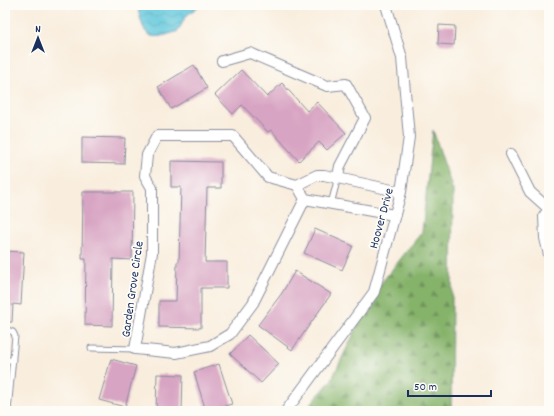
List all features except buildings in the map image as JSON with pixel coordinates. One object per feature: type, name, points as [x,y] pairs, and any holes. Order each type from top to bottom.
[{"type":"street","name":"Hoover Drive","points":[[286,411],[374,292],[401,192],[409,137],[402,58],[386,5]]},
{"type":"street","points":[[222,61],[250,53],[327,86],[346,84],[365,118],[340,166],[338,177]]},
{"type":"street","name":"Garden Grove Circle","points":[[297,185],[268,177],[233,136],[157,136],[147,155],[145,176],[152,188],[152,253],[135,349],[176,353],[210,346],[230,334],[253,303],[305,199]]},
{"type":"street","points":[[511,154],[530,192],[549,209],[544,216],[545,238],[549,255]]},
{"type":"street","points":[[394,215],[305,199],[297,185],[317,175],[338,177],[401,192]]},
{"type":"lane","points":[[331,204],[338,177]]},
{"type":"lane","points":[[5,329],[13,332],[14,336],[8,411]]},
{"type":"lane","points":[[91,348],[135,349]]},
{"type":"lane","points":[[5,360],[12,360]]},
{"type":"green space","points":[[433,130],[453,191],[451,411],[304,411],[331,381],[374,292],[422,232]]},
{"type":"water","points":[[137,5],[200,5],[186,16],[178,31],[167,35],[153,36],[148,34],[145,30]]}]
